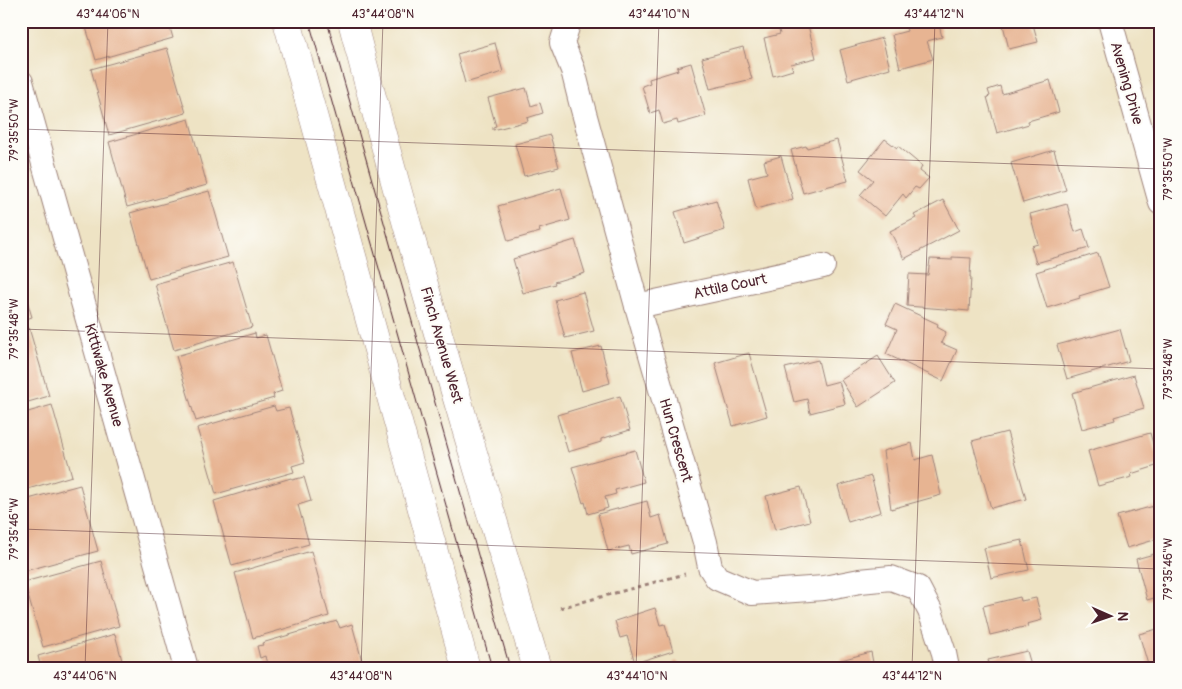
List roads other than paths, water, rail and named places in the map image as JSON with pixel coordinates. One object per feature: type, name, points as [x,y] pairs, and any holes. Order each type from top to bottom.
[{"type":"main road","points":[[287,21],[466,668]]},
{"type":"main road","name":"Finch Avenue West","points":[[352,21],[463,422],[537,668]]},
{"type":"street","name":"Hun Crescent","points":[[569,21],[562,43],[574,70],[637,306],[705,542],[710,567],[717,578],[752,594],[824,588],[860,581],[891,578],[918,588],[930,611],[947,668]]},
{"type":"street","name":"Avening Drive","points":[[1110,21],[1161,203]]},
{"type":"street","name":"Kittiwake Avenue","points":[[21,82],[186,668]]},
{"type":"street","name":"Attila Court","points":[[637,306],[823,266]]},
{"type":"tram line","points":[[309,21],[492,668]]},
{"type":"tram line","points":[[327,21],[510,668]]}]
